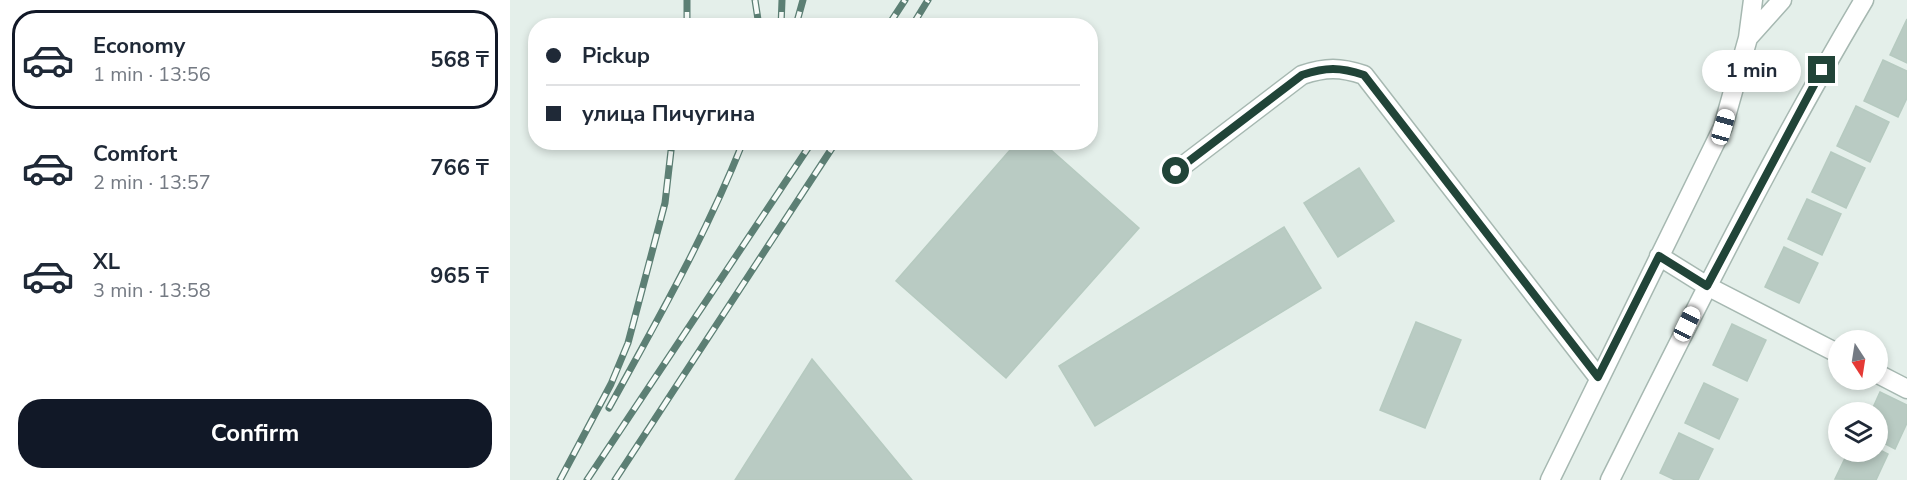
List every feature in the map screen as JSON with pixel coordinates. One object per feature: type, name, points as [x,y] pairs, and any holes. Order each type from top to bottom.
[{"type":"street","points":[[1550,480],[1598,377],[1723,127],[1748,38],[1753,0]]},
{"type":"street","points":[[1748,38],[1782,0]]},
{"type":"street","points":[[1610,480],[1707,286],[1822,70],[1864,0]]},
{"type":"street","points":[[1176,171],[1302,75],[1324,67],[1342,68],[1364,75],[1598,377]]},
{"type":"street","points":[[1659,256],[1707,286],[1828,348]]},
{"type":"street","points":[[1888,379],[1907,389]]},
{"type":"building","points":[[1907,19],[1907,63],[1890,55]]},
{"type":"building","points":[[1883,60],[1907,71],[1907,98],[1898,117],[1864,101]]},
{"type":"building","points":[[1856,106],[1889,122],[1870,162],[1837,146]]},
{"type":"building","points":[[1010,150],[1051,150],[1139,228],[1006,378],[896,281]]},
{"type":"building","points":[[1831,152],[1865,168],[1846,208],[1812,192]]},
{"type":"building","points":[[1359,168],[1394,221],[1338,257],[1304,203]]},
{"type":"building","points":[[1807,199],[1841,214],[1822,255],[1788,239]]},
{"type":"building","points":[[1284,227],[1321,288],[1095,426],[1059,366]]},
{"type":"building","points":[[1784,247],[1818,263],[1799,303],[1765,287]]},
{"type":"building","points":[[1416,322],[1461,340],[1425,428],[1380,410]]},
{"type":"building","points":[[1732,324],[1766,340],[1747,381],[1713,365]]},
{"type":"building","points":[[812,359],[912,480],[735,480]]},
{"type":"building","points":[[1704,383],[1738,399],[1719,439],[1685,423]]},
{"type":"building","points":[[1880,392],[1907,405],[1907,423],[1895,449],[1888,445],[1888,402],[1876,402]]},
{"type":"building","points":[[1679,433],[1713,449],[1698,480],[1675,480],[1660,473]]},
{"type":"building","points":[[1843,462],[1884,462],[1876,480],[1835,479]]},
{"type":"railway","points":[[687,0],[687,18]]},
{"type":"railway","points":[[755,0],[758,18]]},
{"type":"railway","points":[[781,18],[782,0]]},
{"type":"railway","points":[[798,18],[803,0]]},
{"type":"railway","points":[[893,18],[905,0]]},
{"type":"railway","points":[[917,18],[928,0]]},
{"type":"railway","points":[[560,480],[611,384],[628,343],[665,203],[671,150]]},
{"type":"railway","points":[[609,408],[697,244],[740,150]]},
{"type":"railway","points":[[587,480],[807,150]]},
{"type":"railway","points":[[615,480],[831,150]]},
{"type":"route","points":[[1176,171],[1302,75],[1324,67],[1342,68],[1364,75],[1598,377],[1659,256],[1707,286],[1822,70]]}]
